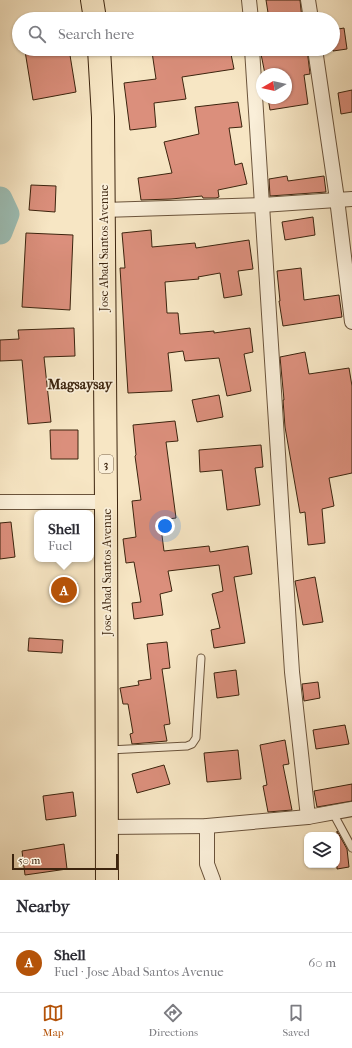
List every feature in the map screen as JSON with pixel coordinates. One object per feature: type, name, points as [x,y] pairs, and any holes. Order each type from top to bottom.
[{"type":"highway","points":[[92,0],[94,12]]},
{"type":"highway","name":"Jose Abad Santos Avenue","points":[[99,56],[103,117],[107,880]]},
{"type":"street","points":[[249,0],[250,12]]},
{"type":"street","points":[[308,0],[309,12]]},
{"type":"street","points":[[252,56],[292,672],[308,817]]},
{"type":"street","points":[[316,56],[337,199],[352,322]]},
{"type":"street","points":[[103,210],[262,205],[352,199]]},
{"type":"street","points":[[0,502],[106,502]]},
{"type":"street","points":[[107,827],[207,826],[308,817],[352,809]]},
{"type":"street","points":[[207,826],[207,864],[213,880]]},
{"type":"lane","points":[[107,750],[187,746],[192,744],[196,738],[201,658]]},
{"type":"lane","points":[[333,813],[352,848]]},
{"type":"building","points":[[266,0],[300,0],[301,12],[268,12]]},
{"type":"building","points":[[344,28],[347,49],[340,50],[340,29]]},
{"type":"building","points":[[26,56],[70,56],[76,92],[33,100]]},
{"type":"building","points":[[153,56],[231,56],[234,69],[182,77],[186,99],[154,103],[156,127],[130,130],[124,83],[156,79]]},
{"type":"building","points":[[261,56],[308,56],[310,74],[304,75],[308,104],[270,110],[269,104],[292,104],[292,68],[264,68]]},
{"type":"building","points":[[352,90],[352,112],[341,114],[338,93]]},
{"type":"building","points":[[238,102],[242,127],[229,128],[235,165],[242,163],[247,184],[218,190],[219,197],[216,198],[203,198],[202,196],[141,200],[138,178],[172,173],[164,142],[199,134],[195,107]]},
{"type":"building","points":[[287,176],[288,181],[324,176],[326,192],[270,196],[269,179]]},
{"type":"building","points":[[31,185],[56,186],[55,212],[29,210]]},
{"type":"building","points":[[313,217],[315,235],[285,240],[282,222]]},
{"type":"building","points":[[151,230],[152,247],[195,243],[196,248],[249,240],[253,269],[238,271],[242,295],[224,298],[220,273],[198,277],[199,279],[165,282],[167,313],[178,313],[180,334],[214,331],[214,333],[250,328],[253,352],[244,354],[251,391],[227,396],[219,358],[185,361],[183,351],[168,353],[172,391],[128,393],[120,268],[125,268],[122,233]]},
{"type":"building","points":[[26,233],[73,235],[70,310],[22,307]]},
{"type":"building","points":[[301,268],[304,300],[339,295],[342,317],[283,326],[279,301],[277,271]]},
{"type":"building","points":[[74,328],[75,356],[44,357],[51,422],[28,424],[22,360],[0,361],[0,340],[19,339],[18,330]]},
{"type":"building","points":[[305,352],[309,374],[349,368],[352,386],[352,473],[329,478],[334,506],[322,509],[325,543],[308,545],[305,512],[300,513],[285,427],[280,357]]},
{"type":"building","points":[[219,395],[223,417],[197,422],[192,400]]},
{"type":"building","points":[[175,421],[178,441],[166,442],[176,518],[160,520],[164,551],[209,546],[210,552],[248,546],[252,574],[234,577],[245,643],[214,648],[211,630],[220,628],[212,594],[223,591],[219,565],[168,571],[172,591],[160,594],[163,615],[134,619],[132,603],[141,602],[134,562],[126,563],[123,539],[136,537],[132,501],[141,500],[135,456],[133,425]]},
{"type":"building","points":[[50,430],[78,430],[78,459],[51,459]]},
{"type":"building","points":[[261,445],[263,467],[255,468],[260,505],[227,510],[222,470],[200,472],[199,450]]},
{"type":"building","points":[[11,522],[15,557],[0,559],[0,523]]},
{"type":"building","points":[[315,577],[323,622],[303,625],[295,581]]},
{"type":"building","points":[[53,582],[77,583],[76,598],[52,597]]},
{"type":"building","points":[[29,638],[63,640],[62,653],[28,651]]},
{"type":"building","points":[[167,642],[170,668],[162,669],[170,724],[164,725],[167,741],[132,744],[130,734],[133,733],[128,704],[123,704],[120,688],[139,685],[138,681],[151,679],[147,644]]},
{"type":"building","points":[[236,670],[239,695],[217,698],[214,673]]},
{"type":"building","points":[[318,682],[320,698],[304,701],[302,684]]},
{"type":"building","points":[[345,725],[349,744],[316,749],[313,730]]},
{"type":"building","points":[[285,740],[289,764],[283,765],[292,810],[268,812],[263,786],[267,785],[260,745]]},
{"type":"building","points":[[238,750],[241,779],[207,782],[204,753]]},
{"type":"building","points":[[164,765],[170,784],[137,793],[132,774]]},
{"type":"building","points":[[352,784],[352,801],[317,807],[314,791]]},
{"type":"building","points":[[73,792],[76,816],[46,820],[43,796]]},
{"type":"building","points":[[340,836],[347,849],[349,867],[337,869],[340,868]]},
{"type":"building","points":[[64,844],[67,869],[25,875],[22,851]]},
{"type":"waterway","points":[[0,199],[7,214],[0,232]]},
{"type":"place","name":"Shell","points":[[64,590]]},
{"type":"district","name":"Magsaysay","points":[[80,384]]}]
